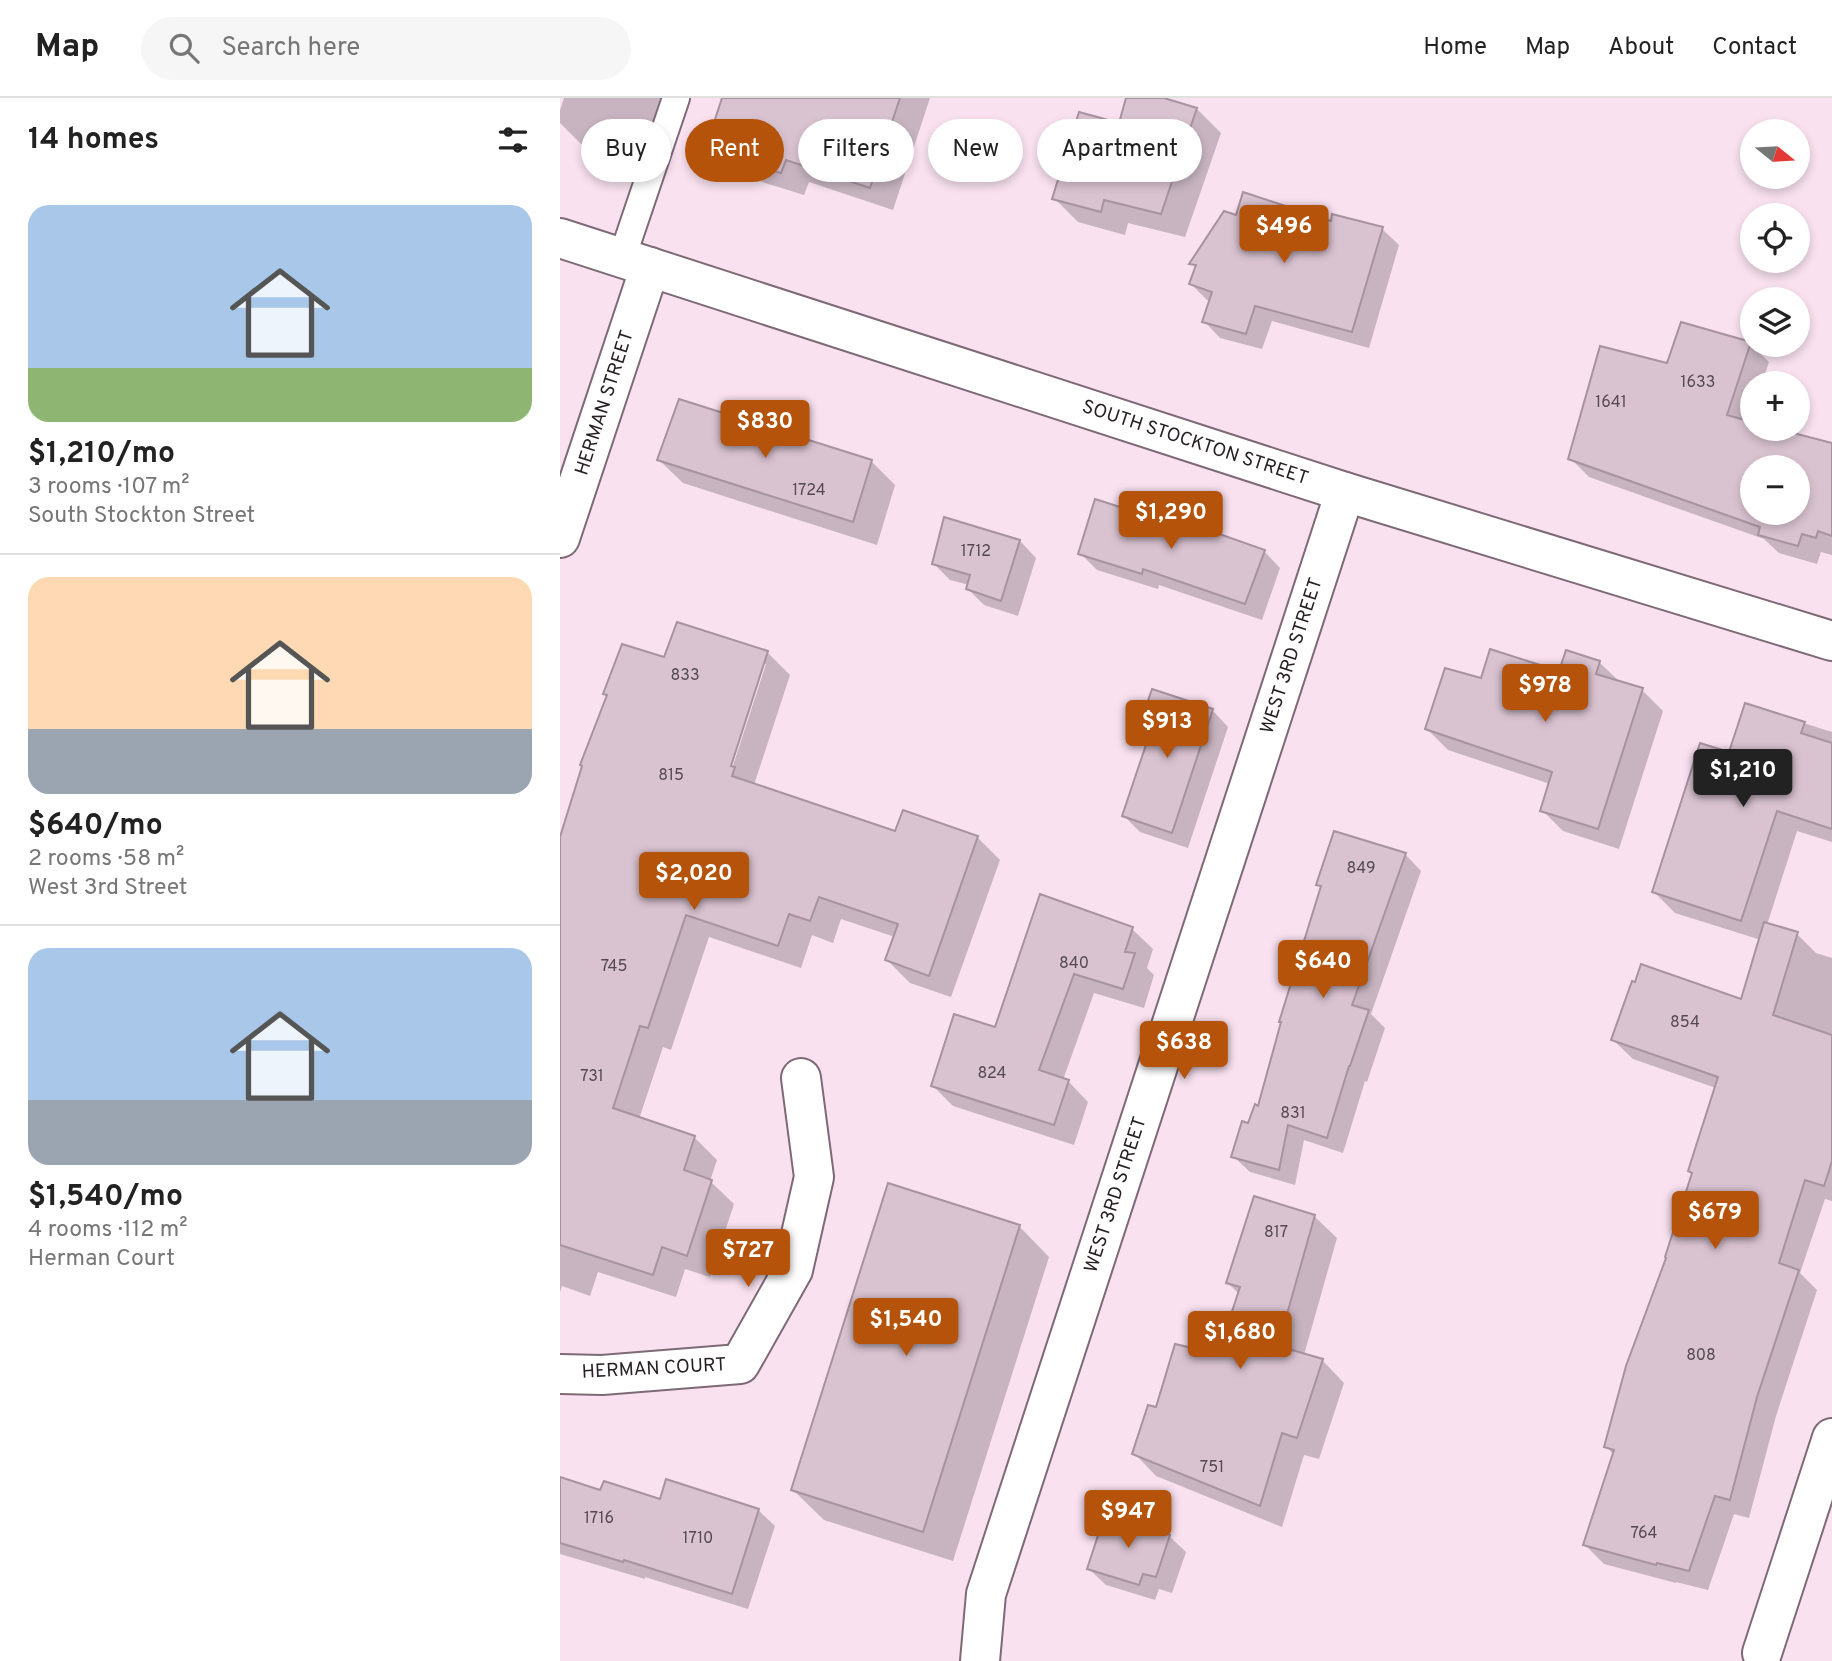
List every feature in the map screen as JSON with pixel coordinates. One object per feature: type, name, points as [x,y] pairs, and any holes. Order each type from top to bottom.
[{"type":"street","name":"SOUTH STOCKTON STREET","points":[[560,238],[1345,492],[1832,641]]},
{"type":"street","name":"HERMAN STREET","points":[[560,538],[636,263]]},
{"type":"street","name":"WEST 3RD STREET","points":[[980,1661],[986,1594],[1345,492]]},
{"type":"street","name":"HERMAN COURT","points":[[560,1374],[602,1375],[740,1364],[793,1270],[814,1177],[800,1078]]},
{"type":"street","points":[[1762,1653],[1831,1446]]},
{"type":"lane","points":[[636,263],[676,98]]},
{"type":"building","points":[[722,98],[900,98],[893,119],[798,119],[798,164],[786,160],[784,165],[784,119],[715,119]]},
{"type":"building","points":[[1126,98],[1164,98],[1197,108],[1193,119],[1120,119]]},
{"type":"building","points":[[1079,112],[1104,119],[1077,119]]},
{"type":"building","points":[[852,182],[872,182],[870,188]]},
{"type":"building","points":[[1057,182],[1172,182],[1161,214],[1104,200],[1101,212],[1052,199]]},
{"type":"building","points":[[1243,192],[1331,221],[1332,214],[1383,227],[1352,332],[1255,306],[1246,334],[1202,322],[1212,292],[1189,284],[1196,265],[1189,264],[1224,211],[1236,215]]},
{"type":"building","points":[[1681,322],[1740,339],[1740,357],[1746,357],[1727,415],[1740,419],[1740,441],[1810,441],[1810,437],[1832,443],[1832,536],[1818,531],[1816,538],[1802,534],[1798,546],[1758,535],[1760,527],[1754,525],[1810,525],[1810,455],[1740,455],[1740,520],[1568,459],[1600,346],[1667,363]]},
{"type":"building","points":[[679,399],[872,460],[853,522],[657,460]]},
{"type":"building","points":[[1095,499],[1192,530],[1194,525],[1265,550],[1245,604],[1143,569],[1142,574],[1078,554]]},
{"type":"building","points":[[944,517],[1020,540],[1001,601],[966,589],[970,575],[932,564]]},
{"type":"building","points":[[677,622],[768,651],[731,766],[735,767],[732,776],[895,831],[903,810],[978,836],[929,976],[885,960],[898,924],[819,897],[810,921],[789,914],[778,946],[686,915],[648,1028],[640,1026],[613,1108],[695,1136],[684,1170],[712,1180],[687,1256],[662,1247],[653,1275],[560,1245],[560,837],[582,766],[580,765],[607,695],[603,694],[622,644],[664,657]]},
{"type":"building","points":[[1490,649],[1559,671],[1566,650],[1600,661],[1596,674],[1643,688],[1598,829],[1540,811],[1552,772],[1425,729],[1445,668],[1481,678]]},
{"type":"building","points":[[1152,689],[1213,709],[1172,833],[1122,816],[1153,724],[1141,721]]},
{"type":"building","points":[[1745,703],[1805,722],[1801,733],[1832,743],[1832,829],[1777,811],[1741,921],[1652,892],[1700,743],[1729,752]]},
{"type":"building","points":[[1334,831],[1406,853],[1352,1005],[1369,1010],[1327,1138],[1288,1125],[1279,1170],[1231,1157],[1242,1121],[1248,1123],[1255,1104],[1258,1106],[1279,1022],[1321,886],[1316,885]]},
{"type":"building","points":[[1040,894],[1133,927],[1125,952],[1135,953],[1123,989],[1074,974],[1039,1070],[1069,1080],[1054,1125],[931,1086],[954,1014],[995,1027]]},
{"type":"building","points":[[1764,922],[1798,932],[1773,1015],[1832,1035],[1832,1161],[1824,1186],[1805,1180],[1779,1263],[1799,1270],[1757,1397],[1730,1500],[1715,1496],[1689,1571],[1583,1545],[1614,1450],[1604,1447],[1626,1366],[1666,1258],[1692,1173],[1688,1171],[1718,1077],[1611,1040],[1632,981],[1635,982],[1641,964],[1741,999]]},
{"type":"building","points":[[888,1183],[1020,1225],[923,1532],[791,1490]]},
{"type":"building","points":[[1254,1196],[1315,1215],[1278,1346],[1323,1359],[1297,1438],[1282,1433],[1260,1506],[1132,1454],[1148,1405],[1156,1407],[1175,1344],[1218,1354],[1240,1287],[1226,1283]]},
{"type":"building","points":[[560,1477],[600,1490],[604,1481],[660,1499],[666,1479],[759,1509],[732,1594],[560,1543]]},
{"type":"building","points":[[1105,1514],[1170,1535],[1156,1577],[1143,1574],[1139,1585],[1087,1569]]}]
